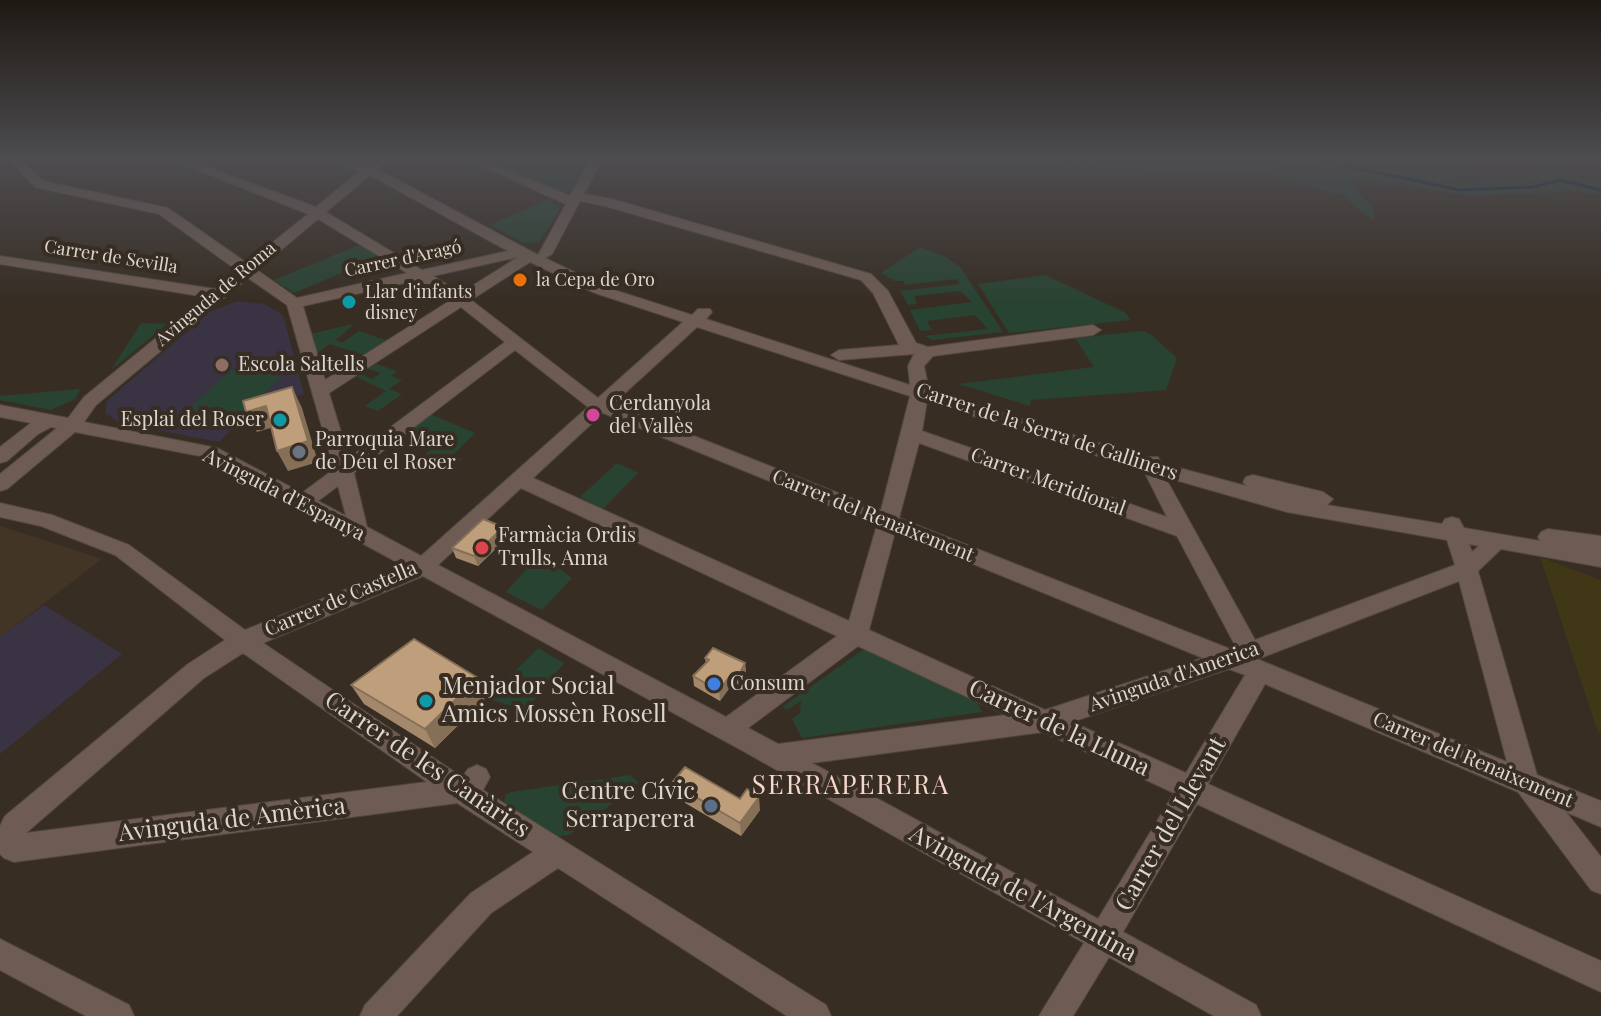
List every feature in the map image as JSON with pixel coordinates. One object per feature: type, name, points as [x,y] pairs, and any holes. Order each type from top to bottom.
[{"type":"street","points":[[147,207],[163,211],[294,303],[358,522],[356,531]]},
{"type":"street","name":"Carrer del Renaixement","points":[[304,207],[460,299],[514,343],[602,406],[1225,659]]},
{"type":"street","name":"Avinguda de Roma","points":[[0,484],[72,425],[90,401],[322,207]]},
{"type":"street","name":"Carrer de la Serra de Galliners","points":[[440,207],[527,252],[575,272],[600,290],[839,355],[915,357]]},
{"type":"street","points":[[320,391],[527,252],[569,207]]},
{"type":"street","points":[[626,207],[866,277],[880,291],[915,357],[912,434],[857,634],[727,730]]},
{"type":"street","name":"Carrer d'Aragó","points":[[294,303],[527,252]]},
{"type":"street","name":"Carrer de Sevilla","points":[[0,260],[216,294]]},
{"type":"street","name":"Carrer de la Serra de Galliners","points":[[699,317],[915,357],[1151,460],[1452,529],[1496,542],[1601,559]]},
{"type":"street","name":"Carrer de Castella","points":[[6,842],[15,825],[196,671],[243,641],[421,568],[699,317]]},
{"type":"street","points":[[839,355],[915,357],[981,343],[1093,330]]},
{"type":"street","points":[[301,504],[514,343]]},
{"type":"street","name":"Avinguda de Roma","points":[[0,457],[32,430],[90,401]]},
{"type":"street","name":"Avinguda d'Espanya","points":[[0,411],[210,452],[421,568]]},
{"type":"street","name":"Carrer Meridional","points":[[912,434],[1183,530]]},
{"type":"street","points":[[1151,460],[1183,530],[1255,661]]},
{"type":"street","name":"Carrer de la Lluna","points":[[518,479],[1601,977]]},
{"type":"street","name":"Carrer de les Canàries","points":[[0,510],[45,520],[122,550],[243,641],[469,785],[559,851],[815,1016]]},
{"type":"street","name":"Carrer de la Serra de Galliners","points":[[1452,529],[1568,539],[1601,547]]},
{"type":"street","points":[[1452,529],[1467,569],[1528,784],[1601,880]]},
{"type":"street","points":[[1467,569],[1496,542]]},
{"type":"street","points":[[1533,548],[1601,568]]},
{"type":"street","name":"Avinguda de l'Argentina","points":[[421,568],[776,756],[1245,1016]]},
{"type":"street","name":"Avinguda d'America","points":[[776,756],[1043,721],[1225,659],[1255,661],[1467,569]]},
{"type":"street","name":"Carrer del Renaixement","points":[[1255,661],[1601,814]]},
{"type":"street","name":"Carrer del Llevant","points":[[1055,1016],[1191,789],[1255,661]]},
{"type":"street","name":"Avinguda de Amèrica","points":[[6,842],[14,848],[469,785]]},
{"type":"street","points":[[376,1016],[481,903],[559,851]]},
{"type":"street","points":[[0,954],[118,1016]]},
{"type":"shaded area","name":"Escola Saltells","points":[[237,301],[264,304],[283,315],[304,394],[252,409],[219,442],[120,423],[105,413],[107,401],[210,312]]},
{"type":"shaded area","points":[[0,526],[102,559],[0,637]]},
{"type":"shaded area","points":[[44,605],[122,654],[0,754],[0,637]]},
{"type":"green space","points":[[530,207],[561,207],[539,242],[524,243],[490,225]]},
{"type":"green space","points":[[1357,207],[1372,207],[1375,220]]},
{"type":"green space","points":[[359,245],[379,257],[294,293],[274,280]]},
{"type":"green space","points":[[920,247],[944,256],[961,268],[1003,332],[932,340],[925,336],[988,329],[975,315],[927,321],[932,330],[920,331],[910,310],[972,302],[960,291],[914,296],[917,304],[908,305],[900,291],[960,284],[957,279],[904,285],[904,281],[895,281],[881,273]]},
{"type":"green space","points":[[1045,275],[1126,313],[1130,320],[1009,333],[978,284]]},
{"type":"green space","points":[[141,323],[167,324],[111,370]]},
{"type":"green space","points":[[354,324],[336,340],[342,343],[359,331],[388,341],[367,356],[330,344],[317,353],[310,334]]},
{"type":"green space","points":[[1143,331],[1177,358],[1166,390],[1031,400],[1030,406],[959,384],[1094,367],[1075,338]]},
{"type":"green space","points":[[376,364],[397,371],[391,376],[402,380],[389,389],[402,394],[378,411],[365,406],[386,391],[356,377],[361,374],[372,379],[381,373],[368,369]]},
{"type":"green space","points":[[231,370],[281,376],[232,426],[178,419]]},
{"type":"green space","points":[[80,389],[75,399],[51,410],[0,400],[0,396]]},
{"type":"green space","points":[[430,414],[475,433],[453,455],[462,459],[444,473],[418,461],[439,442],[410,430]]},
{"type":"green space","points":[[617,463],[638,473],[603,509],[580,497]]},
{"type":"green space","points":[[540,554],[572,578],[542,610],[506,592]]},
{"type":"green space","points":[[538,648],[564,663],[526,710],[488,699]]},
{"type":"green space","points":[[864,649],[976,700],[982,712],[802,738],[792,719],[800,713],[801,701],[787,710],[782,707]]},
{"type":"green space","points":[[630,775],[638,782],[634,788],[569,835],[558,836],[504,802],[505,795],[511,792]]},
{"type":"sand","points":[[1540,557],[1601,580],[1601,734],[1598,732]]},
{"type":"building","points":[[292,387],[308,441],[277,451],[266,406],[246,412],[243,401]]},
{"type":"building","points":[[483,519],[503,527],[474,556],[452,548]]},
{"type":"building","points":[[414,639],[478,678],[425,729],[351,685]]},
{"type":"building","points":[[713,648],[745,663],[739,675],[732,673],[719,691],[693,676],[709,660],[705,658]]},
{"type":"building","points":[[685,767],[740,799],[747,789],[759,797],[740,823],[672,783]]},
{"type":"place","name":"la Cepa de Oro","points":[[520,280]]},
{"type":"place","name":"Llar d'infants disney","points":[[349,302]]},
{"type":"place","name":"Escola Saltells","points":[[222,365]]},
{"type":"place","name":"Cerdanyola del Vallès","points":[[593,415]]},
{"type":"place","name":"Esplai del Roser","points":[[280,420]]},
{"type":"place","name":"Parroquia Mare de Déu el Roser","points":[[299,452]]},
{"type":"place","name":"Farmàcia Ordis Trulls, Anna","points":[[482,548]]},
{"type":"place","name":"Consum","points":[[714,684]]},
{"type":"place","name":"Menjador Social Amics Mossèn Rosell","points":[[426,701]]},
{"type":"place","name":"Centre Cívic Serraperera","points":[[711,806]]},
{"type":"district","name":"SERRAPERERA","points":[[851,786]]}]
